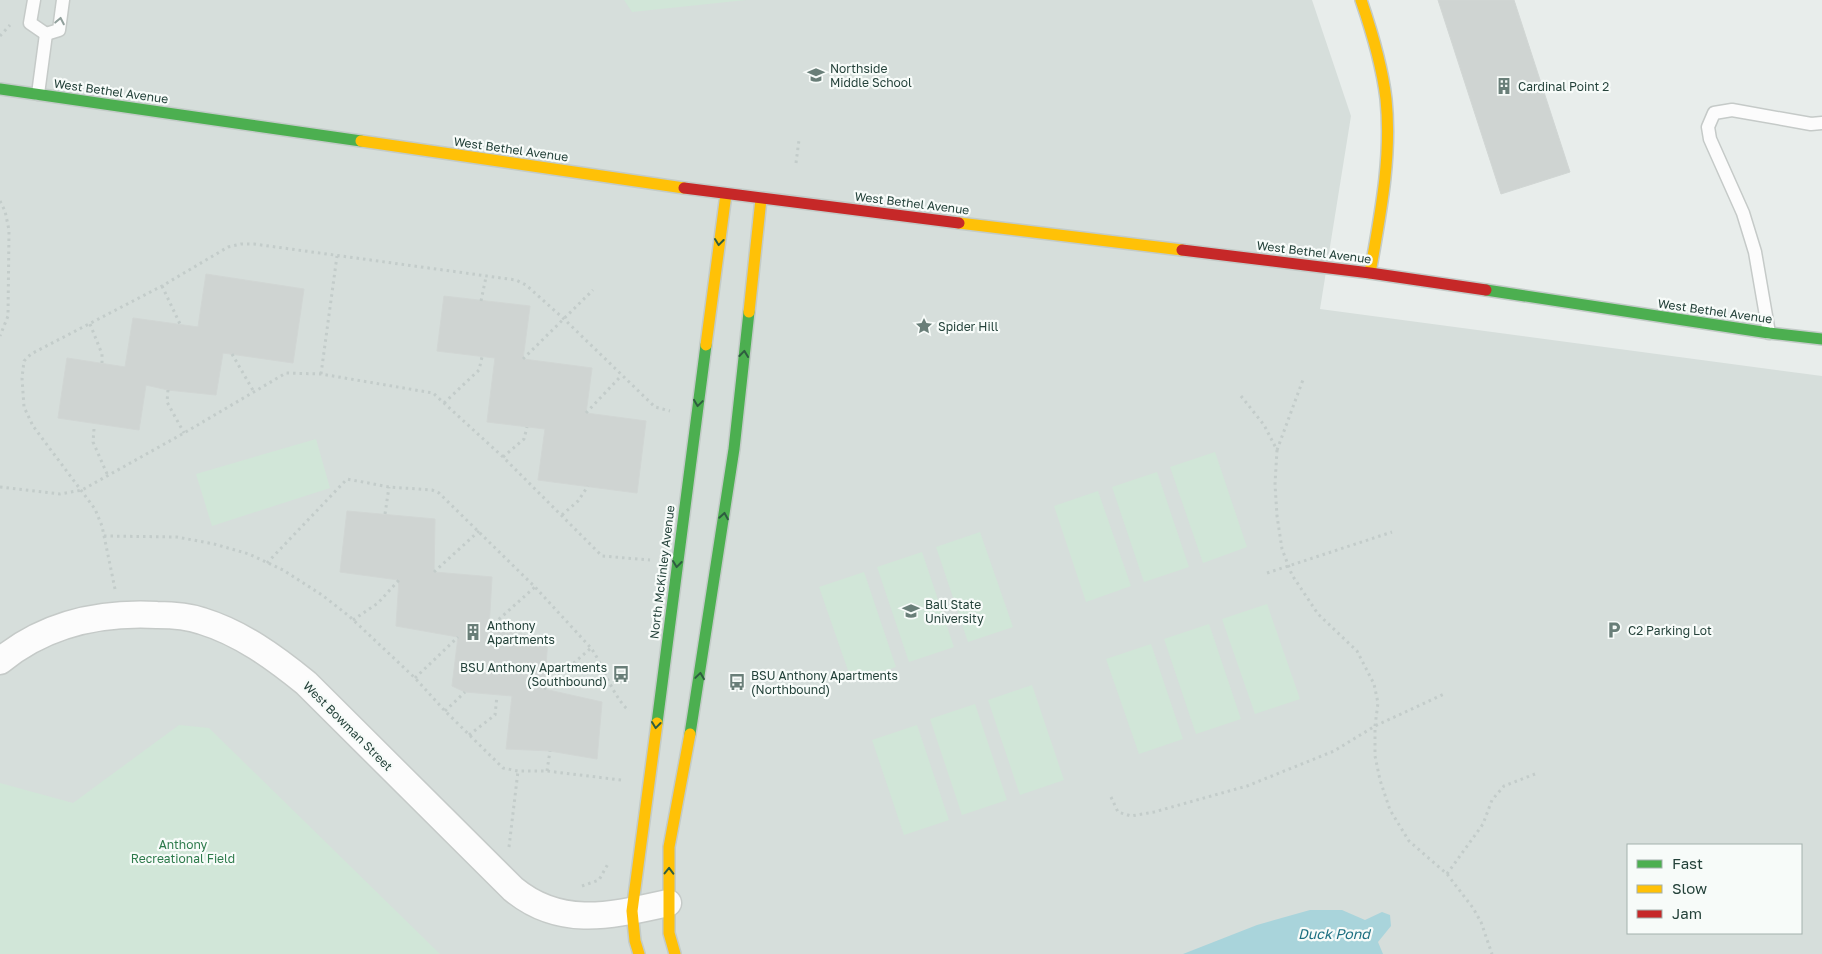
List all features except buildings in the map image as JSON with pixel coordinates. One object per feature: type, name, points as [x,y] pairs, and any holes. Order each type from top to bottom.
[{"type":"main road","points":[[1361,0],[1378,60],[1387,112],[1382,209],[1370,273]]},
{"type":"main road","name":"West Bethel Avenue","points":[[0,89],[761,199],[1370,273],[1769,333],[1822,339]]},
{"type":"main road","name":"North McKinley Avenue","points":[[639,954],[635,941],[632,911],[726,194]]},
{"type":"main road","points":[[675,954],[669,933],[669,847],[693,720],[734,449],[761,199]]},
{"type":"street","name":"West Bowman Street","points":[[0,661],[37,636],[60,626],[82,620],[139,614],[172,615],[201,620],[232,633],[281,662],[306,683],[527,901],[543,909],[582,916],[610,916],[668,903]]},
{"type":"lane","points":[[34,0],[30,23],[46,34]]},
{"type":"lane","points":[[46,34],[59,30],[63,0]]},
{"type":"lane","points":[[38,94],[46,34]]},
{"type":"lane","points":[[1769,333],[1755,252],[1743,213],[1710,139],[1708,127],[1714,113],[1732,110],[1812,124],[1822,123]]},
{"type":"path","points":[[796,163],[800,140]]},
{"type":"path","points":[[0,201],[5,211],[9,230],[8,316],[0,336]]},
{"type":"path","points":[[118,615],[115,588],[104,536],[95,509],[33,426],[24,407],[22,378],[24,361],[31,354],[162,286],[228,247],[240,244],[516,280],[526,286],[564,319],[655,407],[672,412]]},
{"type":"path","points":[[321,374],[337,256]]},
{"type":"path","points":[[481,301],[486,277]]},
{"type":"path","points":[[162,286],[180,324]]},
{"type":"path","points":[[523,359],[593,290]]},
{"type":"path","points":[[90,324],[102,354],[102,363]]},
{"type":"path","points":[[232,354],[254,392]]},
{"type":"path","points":[[444,403],[479,370],[482,357]]},
{"type":"path","points":[[0,487],[60,494],[82,490],[286,373],[321,374],[433,393],[503,457],[602,556],[657,560]]},
{"type":"path","points":[[586,413],[621,376]]},
{"type":"path","points":[[1304,377],[1277,450],[1275,484],[1282,549],[1292,575],[1303,593],[1318,614],[1357,650],[1374,684],[1378,703],[1375,726],[1375,756],[1380,780],[1390,810],[1409,841],[1447,874],[1473,908],[1481,922],[1492,954]]},
{"type":"path","points":[[168,390],[167,402],[184,433]]},
{"type":"path","points":[[1240,396],[1264,425],[1277,450]]},
{"type":"path","points":[[503,457],[524,439],[528,427]]},
{"type":"path","points":[[94,429],[93,442],[108,476]]},
{"type":"path","points":[[267,563],[347,479],[389,487],[439,492],[535,587],[591,648],[620,702],[629,711],[631,702]]},
{"type":"path","points":[[562,515],[578,501],[588,486]]},
{"type":"path","points":[[385,514],[389,487]]},
{"type":"path","points":[[434,572],[479,531]]},
{"type":"path","points":[[1267,573],[1392,532]]},
{"type":"path","points":[[104,536],[177,537],[214,544],[249,554],[283,570],[322,595],[353,620],[415,678],[445,711],[503,768],[518,771],[547,771],[624,780]]},
{"type":"path","points":[[353,620],[378,603],[399,580]]},
{"type":"path","points":[[489,628],[535,587]]},
{"type":"path","points":[[415,678],[458,637]]},
{"type":"path","points":[[544,689],[591,648]]},
{"type":"path","points":[[445,711],[465,692]]},
{"type":"path","points":[[1111,797],[1118,812],[1131,816],[1154,812],[1247,786],[1334,751],[1375,726],[1444,694]]},
{"type":"path","points":[[469,735],[495,715],[498,696]]},
{"type":"path","points":[[547,771],[550,751]]},
{"type":"path","points":[[508,856],[518,771]]},
{"type":"path","points":[[1447,874],[1483,824],[1492,800],[1504,786],[1535,774]]},
{"type":"path","points":[[576,888],[599,880],[611,858]]},
{"type":"shaded area","name":"Ball State University","points":[[0,0],[1312,0],[1351,116],[1320,309],[1822,376],[1822,954],[0,954]]},
{"type":"green space","points":[[624,0],[746,0],[632,12]]},
{"type":"green space","points":[[316,439],[330,488],[212,526],[196,474]]},
{"type":"green space","points":[[1215,452],[1247,547],[1203,563],[1170,467]]},
{"type":"green space","points":[[1157,472],[1189,567],[1144,582],[1112,487]]},
{"type":"green space","points":[[1098,491],[1131,586],[1086,602],[1054,506]]},
{"type":"green space","points":[[980,532],[1013,627],[968,642],[936,547]]},
{"type":"green space","points":[[922,552],[954,647],[909,662],[877,567]]},
{"type":"green space","points":[[864,572],[896,667],[852,682],[819,587]]},
{"type":"green space","points":[[1267,604],[1300,699],[1255,714],[1222,619]]},
{"type":"green space","points":[[1209,624],[1241,719],[1196,734],[1164,639]]},
{"type":"green space","points":[[1151,644],[1183,739],[1139,754],[1106,659]]},
{"type":"green space","points":[[1032,685],[1064,780],[1020,795],[988,700]]},
{"type":"green space","points":[[975,704],[1007,800],[962,815],[930,719]]},
{"type":"green space","name":"Anthony Recreational Field","points":[[179,725],[209,728],[440,954],[0,954],[0,783],[73,803]]},
{"type":"green space","points":[[917,725],[949,820],[904,835],[872,740]]},
{"type":"water","name":"Duck Pond","points":[[1310,910],[1342,910],[1365,920],[1382,912],[1390,915],[1391,926],[1378,942],[1383,954],[1183,954],[1257,925]]},
{"type":"traffic: fast","points":[[0,89],[361,141]]},
{"type":"traffic: fast","points":[[1486,290],[1769,333],[1822,339]]},
{"type":"traffic: fast","points":[[690,734],[734,449],[749,312]]},
{"type":"traffic: fast","points":[[657,723],[706,345]]},
{"type":"traffic: slow","points":[[1361,0],[1379,61],[1386,99],[1387,121],[1384,186],[1370,273]]},
{"type":"traffic: slow","points":[[361,141],[684,188]]},
{"type":"traffic: slow","points":[[706,345],[726,194]]},
{"type":"traffic: slow","points":[[749,312],[761,199]]},
{"type":"traffic: slow","points":[[959,223],[1182,250]]},
{"type":"traffic: slow","points":[[639,954],[635,941],[632,911],[657,723]]},
{"type":"traffic: slow","points":[[675,954],[669,933],[669,847],[690,734]]},
{"type":"traffic: jam","points":[[684,188],[959,223]]},
{"type":"traffic: jam","points":[[1182,250],[1370,273],[1486,290]]},
{"type":"place","name":"Northside Middle School","points":[[816,75]]},
{"type":"place","name":"Cardinal Point 2","points":[[1504,86]]},
{"type":"place","name":"Spider Hill","points":[[924,326]]},
{"type":"place","name":"Ball State University","points":[[911,611]]},
{"type":"place","name":"C2 Parking Lot","points":[[1614,630]]},
{"type":"place","name":"Anthony Apartments","points":[[473,632]]},
{"type":"place","name":"BSU Anthony Apartments (Southbound)","points":[[621,674]]},
{"type":"place","name":"BSU Anthony Apartments (Northbound)","points":[[737,682]]}]
